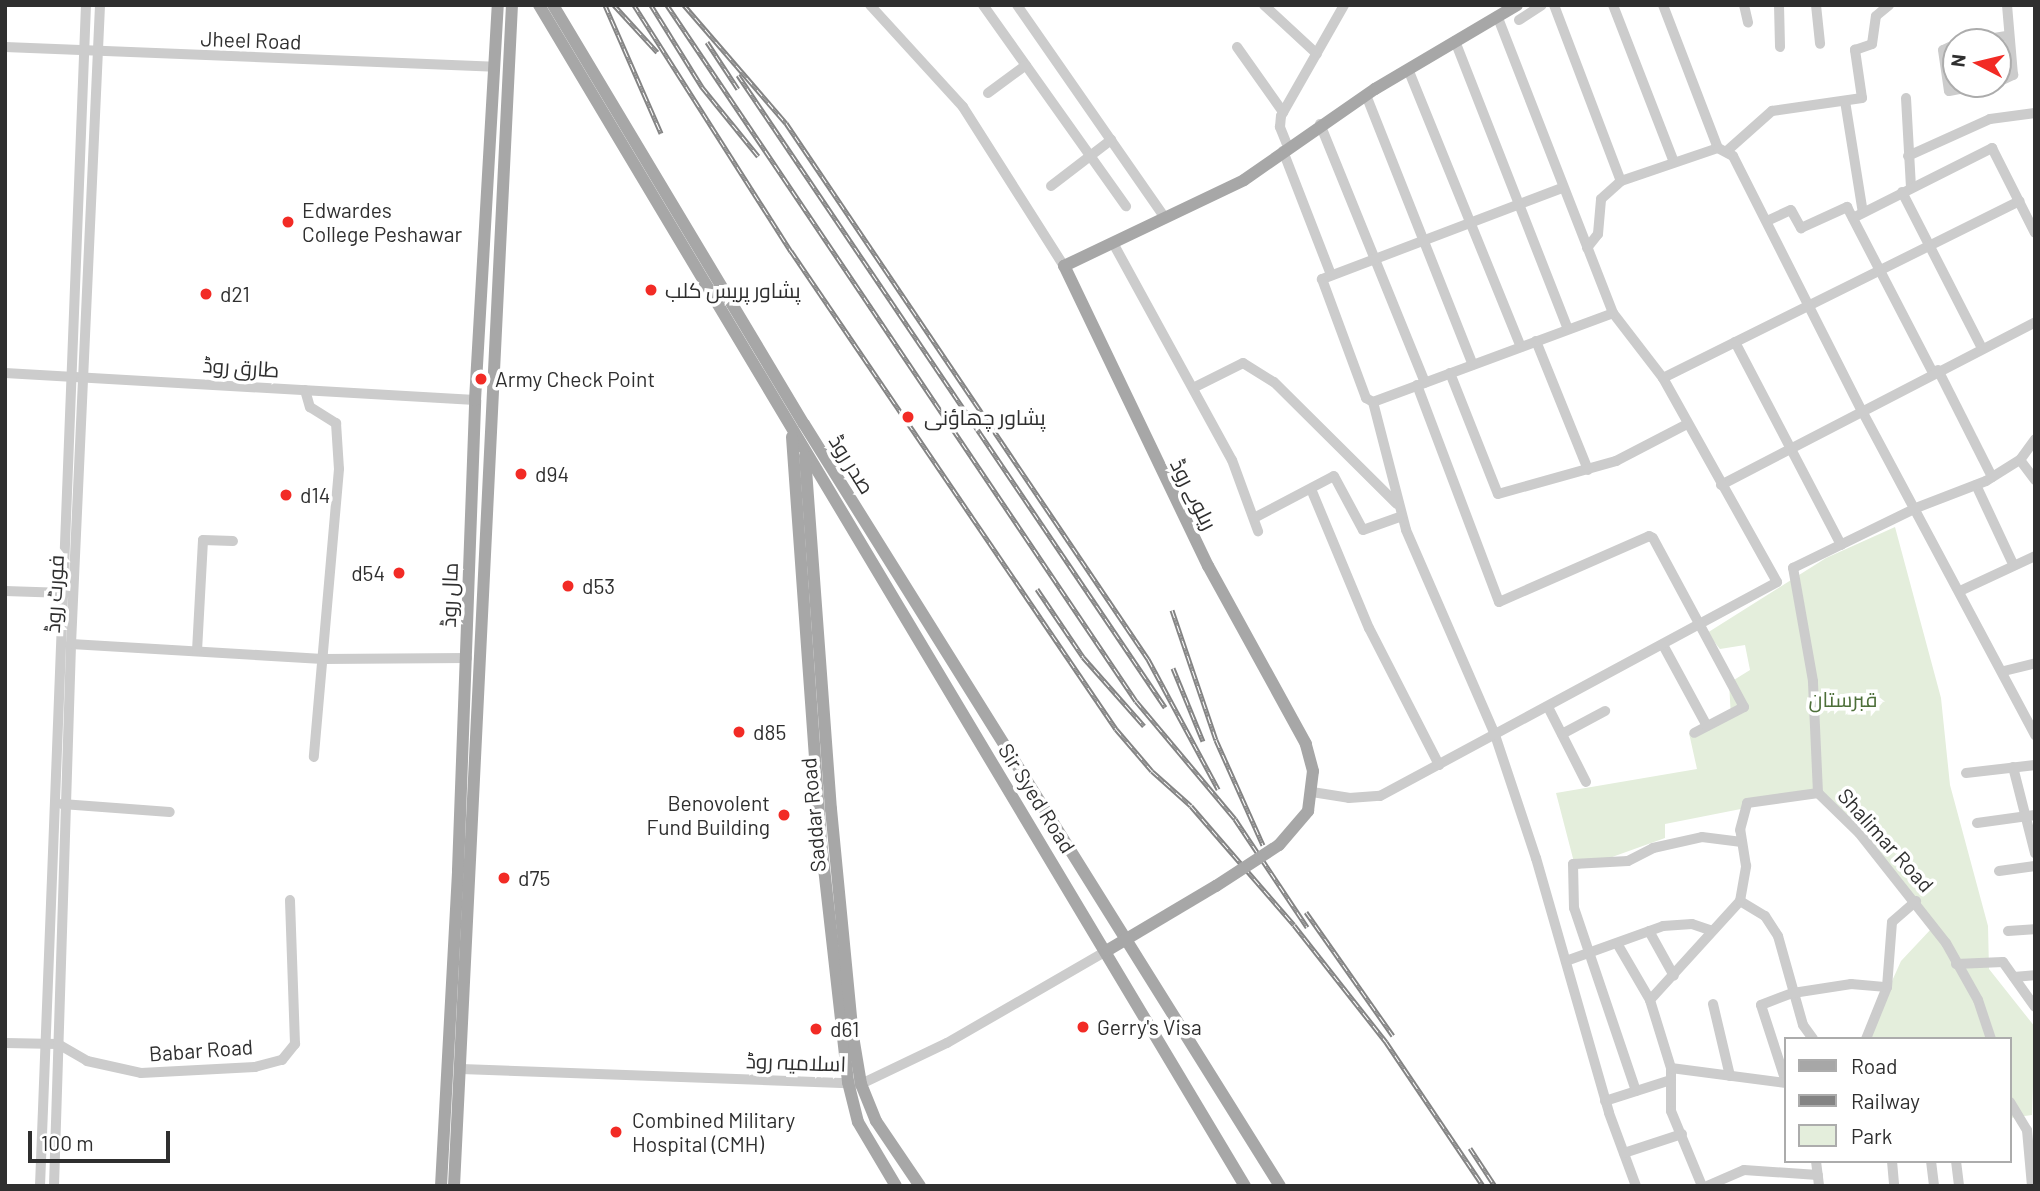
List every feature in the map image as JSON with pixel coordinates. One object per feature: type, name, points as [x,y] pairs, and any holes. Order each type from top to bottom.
[{"type":"main road","name":"مال روڈ","points":[[464,870],[475,400],[498,5]]},
{"type":"main road","name":"مال روڈ","points":[[454,1186],[454,1069],[512,5]]},
{"type":"main road","points":[[539,5],[792,433]]},
{"type":"main road","name":"صدر روڈ","points":[[553,5],[804,424],[1280,1186]]},
{"type":"main road","points":[[1064,266],[1244,180],[1320,124],[1366,95],[1496,16],[1516,9]]},
{"type":"main road","name":"ریلوے روڈ","points":[[1064,266],[1202,554],[1306,744],[1313,771],[1308,811],[1279,845],[1108,950]]},
{"type":"main road","points":[[475,400],[489,401]]},
{"type":"main road","name":"Saddar Road","points":[[804,424],[804,534],[821,841],[848,1082],[858,1122],[896,1186]]},
{"type":"main road","name":"Sir Syed Road","points":[[792,433],[1108,950],[1245,1186]]},
{"type":"main road","name":"Saddar Road","points":[[792,433],[861,1084],[876,1121],[919,1186]]},
{"type":"main road","name":"مال روڈ","points":[[441,1186],[454,1069]]},
{"type":"street","name":"فورٹ روڈ","points":[[54,1186],[71,644],[68,593],[70,376],[86,5]]},
{"type":"street","name":"فورٹ روڈ","points":[[40,1186],[54,804],[85,376],[100,5]]},
{"type":"street","name":"ریلوے روڈ","points":[[870,5],[963,107],[1064,266]]},
{"type":"street","points":[[983,5],[1126,206]]},
{"type":"street","points":[[1017,5],[1164,218]]},
{"type":"street","points":[[1264,5],[1317,54]]},
{"type":"street","points":[[1331,275],[1280,127],[1283,112],[1345,5]]},
{"type":"street","points":[[1516,9],[1542,5]]},
{"type":"street","points":[[1554,5],[1621,181]]},
{"type":"street","points":[[1613,5],[1674,162]]},
{"type":"street","points":[[1663,5],[1723,149],[1767,221],[1861,409],[2004,671],[2035,735]]},
{"type":"street","points":[[1744,5],[1748,23]]},
{"type":"street","points":[[1779,5],[1780,47]]},
{"type":"street","points":[[1816,5],[1820,44]]},
{"type":"street","points":[[1587,248],[1598,234],[1601,199],[1621,181],[1674,162],[1723,149],[1772,111],[1862,99],[1855,50],[1872,44],[1875,16],[1889,5]]},
{"type":"street","points":[[2007,5],[2007,28]]},
{"type":"street","points":[[1312,792],[1349,798],[1380,796],[1777,582],[1663,378],[1613,313],[1496,16]]},
{"type":"street","points":[[1455,41],[1568,329]]},
{"type":"street","name":"Jheel Road","points":[[5,47],[97,54],[495,67]]},
{"type":"street","points":[[1237,47],[1283,112]]},
{"type":"street","points":[[988,93],[1026,65]]},
{"type":"street","points":[[1408,69],[1521,347]]},
{"type":"street","points":[[1366,95],[1473,365]]},
{"type":"street","points":[[1906,97],[1906,190],[1928,245],[1982,348]]},
{"type":"street","points":[[1845,101],[1858,215],[1879,269],[1992,477]]},
{"type":"street","points":[[1908,156],[1990,119],[2034,113]]},
{"type":"street","points":[[1320,124],[1421,384],[1499,602],[1649,536],[1703,624],[1744,707],[1694,733]]},
{"type":"street","points":[[1051,186],[1111,139]]},
{"type":"street","points":[[1858,215],[1992,148],[2035,233]]},
{"type":"street","points":[[1562,188],[1331,275],[1322,283],[1366,398],[1373,402],[1400,511],[1495,735],[1566,961],[1605,1101],[1636,1186]]},
{"type":"street","points":[[1663,378],[1809,303],[2019,201]]},
{"type":"street","points":[[1767,221],[1791,210],[1801,228],[1847,207],[1858,215]]},
{"type":"street","points":[[1113,243],[1232,460],[1258,531]]},
{"type":"street","points":[[1373,402],[1613,313]]},
{"type":"street","points":[[1721,485],[1861,409],[2035,322]]},
{"type":"street","points":[[1536,341],[1588,470]]},
{"type":"street","points":[[1735,342],[1841,545],[1916,508],[1992,477],[2020,460],[2035,439]]},
{"type":"street","points":[[1194,388],[1243,363],[1274,382],[1400,511]]},
{"type":"street","name":"طارق روڈ","points":[[5,373],[475,400]]},
{"type":"street","points":[[1450,373],[1499,494],[1616,461],[1687,424]]},
{"type":"street","points":[[305,390],[310,407],[336,423],[338,446],[314,757]]},
{"type":"street","points":[[2020,460],[2035,480]]},
{"type":"street","points":[[1254,519],[1334,476],[1363,530],[1400,511]]},
{"type":"street","points":[[1976,485],[2014,566]]},
{"type":"street","points":[[1311,489],[1369,628],[1439,765]]},
{"type":"street","points":[[197,651],[204,540],[233,541]]},
{"type":"street","name":"Shalimar Road","points":[[1841,545],[1793,568],[1813,681],[1818,793],[1916,901],[1978,1000],[1990,1037]]},
{"type":"street","points":[[1960,591],[2035,556]]},
{"type":"street","points":[[5,592],[68,593]]},
{"type":"street","points":[[71,644],[323,659],[467,658]]},
{"type":"street","points":[[1663,645],[1707,726]]},
{"type":"street","points":[[2004,671],[2035,663]]},
{"type":"street","points":[[1548,707],[1586,782]]},
{"type":"street","points":[[1562,734],[1605,711]]},
{"type":"street","points":[[1966,773],[2035,765]]},
{"type":"street","points":[[2013,767],[2030,816],[2035,853]]},
{"type":"street","points":[[1650,1000],[1740,901],[1746,866],[1740,830],[1748,803],[1818,793]]},
{"type":"street","points":[[54,804],[170,811]]},
{"type":"street","points":[[1977,823],[2030,816]]},
{"type":"street","points":[[1636,1091],[1574,908],[1573,864],[1628,860],[1653,848],[1702,837],[1742,842]]},
{"type":"street","points":[[1999,872],[2035,866]]},
{"type":"street","name":"Babar Road","points":[[5,1043],[58,1044],[87,1061],[141,1073],[255,1067],[282,1060],[295,1044],[290,900]]},
{"type":"street","points":[[1740,901],[1765,916],[1778,936],[1803,1025],[1812,1037]]},
{"type":"street","points":[[1867,1037],[1887,987],[1890,929],[1916,901]]},
{"type":"street","points":[[1566,961],[1618,945],[1649,931],[1692,924],[1712,931]]},
{"type":"street","points":[[2008,931],[2035,929]]},
{"type":"street","points":[[1649,931],[1674,975]]},
{"type":"street","points":[[1618,945],[1650,1000],[1671,1068],[1671,1111],[1704,1186],[1744,1170],[1818,1181],[1816,1163]]},
{"type":"street","name":"اسلامیہ روڈ","points":[[454,1069],[861,1084],[947,1043],[1108,950]]},
{"type":"street","points":[[1955,964],[1999,960],[2035,1007]]},
{"type":"street","points":[[2014,977],[2035,975]]},
{"type":"street","points":[[1784,1076],[1761,1005],[1793,993],[1851,984],[1887,987]]},
{"type":"street","points":[[1713,1004],[1730,1076]]},
{"type":"street","points":[[1671,1068],[1784,1082]]},
{"type":"street","points":[[1605,1101],[1671,1080]]},
{"type":"street","points":[[2012,1106],[2026,1130],[2032,1186]]},
{"type":"street","points":[[1624,1153],[1682,1134]]},
{"type":"street","points":[[1892,1163],[1894,1186]]},
{"type":"street","points":[[1931,1163],[1934,1186]]},
{"type":"street","points":[[1956,1163],[1959,1186]]},
{"type":"green space","name":"قبرستان","points":[[1895,527],[1941,698],[1950,785],[1988,926],[1989,969],[2035,1027],[2032,1115],[2012,1118],[2012,1037],[1867,1037],[1901,961],[1932,928],[1822,793],[1665,824],[1665,838],[1576,870],[1556,793],[1697,769],[1689,733],[1731,717],[1729,683],[1750,670],[1745,645],[1720,649],[1707,633],[1826,558]]},
{"type":"railway","points":[[605,5],[661,133]]},
{"type":"railway","points":[[614,5],[657,52]]},
{"type":"railway","points":[[634,5],[791,251],[1116,729],[1152,771],[1191,806],[1294,925],[1386,1042],[1483,1186]]},
{"type":"railway","points":[[651,5],[702,87],[758,156]]},
{"type":"railway","points":[[667,5],[1136,701],[1235,819],[1307,927]]},
{"type":"railway","points":[[684,5],[786,123],[1148,659],[1218,789]]},
{"type":"railway","points":[[707,42],[738,89]]},
{"type":"railway","points":[[738,75],[1165,707]]},
{"type":"railway","points":[[1037,589],[1083,657],[1144,726]]},
{"type":"railway","points":[[1172,610],[1216,740],[1263,845]]},
{"type":"railway","points":[[1173,668],[1203,741]]},
{"type":"railway","points":[[1306,912],[1393,1036]]},
{"type":"railway","points":[[1470,1148],[1495,1186]]},
{"type":"place","name":"Edwardes College Peshawar","points":[[288,222]]},
{"type":"place","name":"پشاور پریس کلب","points":[[651,290]]},
{"type":"place","name":"d21","points":[[206,294]]},
{"type":"place","name":"Army Check Point","points":[[481,379]]},
{"type":"place","name":"پشاور چھاؤنی","points":[[908,417]]},
{"type":"place","name":"d94","points":[[521,474]]},
{"type":"place","name":"d14","points":[[286,495]]},
{"type":"place","name":"d54","points":[[399,573]]},
{"type":"place","name":"d53","points":[[568,586]]},
{"type":"place","name":"d85","points":[[739,732]]},
{"type":"place","name":"Benovolent Fund Building","points":[[784,815]]},
{"type":"place","name":"d75","points":[[504,878]]},
{"type":"place","name":"Gerry's Visa","points":[[1083,1027]]},
{"type":"place","name":"d61","points":[[816,1029]]},
{"type":"place","name":"Combined Military Hospital (CMH)","points":[[616,1132]]}]
